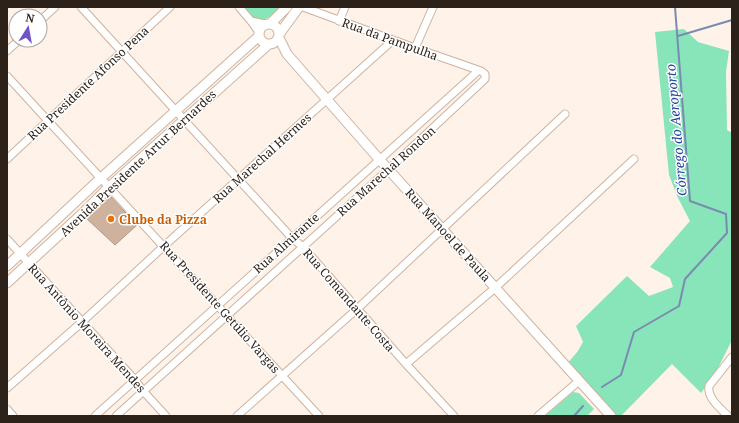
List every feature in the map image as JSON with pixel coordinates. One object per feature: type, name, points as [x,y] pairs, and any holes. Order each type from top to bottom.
[{"type":"main road","points":[[268,24],[277,27],[275,40],[263,42],[259,34],[260,29],[287,7]]},
{"type":"main road","name":"Avenida Presidente Artur Bernardes","points":[[7,283],[109,187],[275,40],[299,7]]},
{"type":"main road","name":"Avenida Presidente Artur Bernardes","points":[[7,266],[259,34]]},
{"type":"main road","name":"Rua Manoel de Paula","points":[[275,40],[379,159],[611,416]]},
{"type":"street","name":"Rua Comandante Costa","points":[[81,7],[292,238],[303,247],[454,416]]},
{"type":"street","name":"Rua Presidente Afonso Pena","points":[[7,159],[170,7]]},
{"type":"street","points":[[239,7],[251,20],[259,34]]},
{"type":"street","name":"Rua da Pampulha","points":[[303,7],[478,71]]},
{"type":"street","points":[[339,20],[345,7]]},
{"type":"street","points":[[415,48],[433,7]]},
{"type":"street","points":[[251,20],[268,24]]},
{"type":"street","name":"Rua Marechal Hermes","points":[[7,388],[82,322],[164,246],[393,40]]},
{"type":"street","name":"Rua Almirante","points":[[95,416],[478,71]]},
{"type":"street","name":"Rua Marechal Rondon","points":[[116,416],[389,169],[485,79],[485,74],[478,71]]},
{"type":"street","name":"Rua Presidente Getúlio Vargas","points":[[7,76],[319,416]]},
{"type":"street","points":[[237,416],[357,309],[565,114]]},
{"type":"street","points":[[406,364],[495,288],[634,159]]},
{"type":"street","name":"Rua Antônio Moreira Mendes","points":[[7,239],[166,416]]},
{"type":"street","points":[[728,416],[710,397],[708,390],[709,386],[732,357]]},
{"type":"street","points":[[538,416],[578,381]]},
{"type":"street","points":[[7,409],[14,416]]},
{"type":"green space","points":[[240,7],[281,7],[272,15],[254,23]]},
{"type":"green space","points":[[684,29],[698,42],[729,51],[726,72],[727,130],[732,133],[732,340],[715,374],[701,393],[672,364],[621,416],[616,416],[567,364],[578,351],[583,342],[576,326],[627,276],[649,296],[673,287],[670,278],[650,267],[690,221],[678,198],[669,175],[655,32]]},
{"type":"green space","points":[[573,392],[579,393],[594,409],[587,416],[545,416]]},
{"type":"building","name":"Clube da Pizza","points":[[109,195],[137,225],[115,245],[86,218]]},
{"type":"waterway","name":"Córrego do Aeroporto","points":[[602,387],[621,375],[634,332],[679,306],[685,279],[727,233],[726,214],[690,201],[675,7]]},
{"type":"waterway","points":[[678,36],[732,20]]},
{"type":"waterway","name":"Córrego do Aeroporto","points":[[574,416],[583,406]]},
{"type":"place","name":"Clube da Pizza","points":[[111,219]]}]
